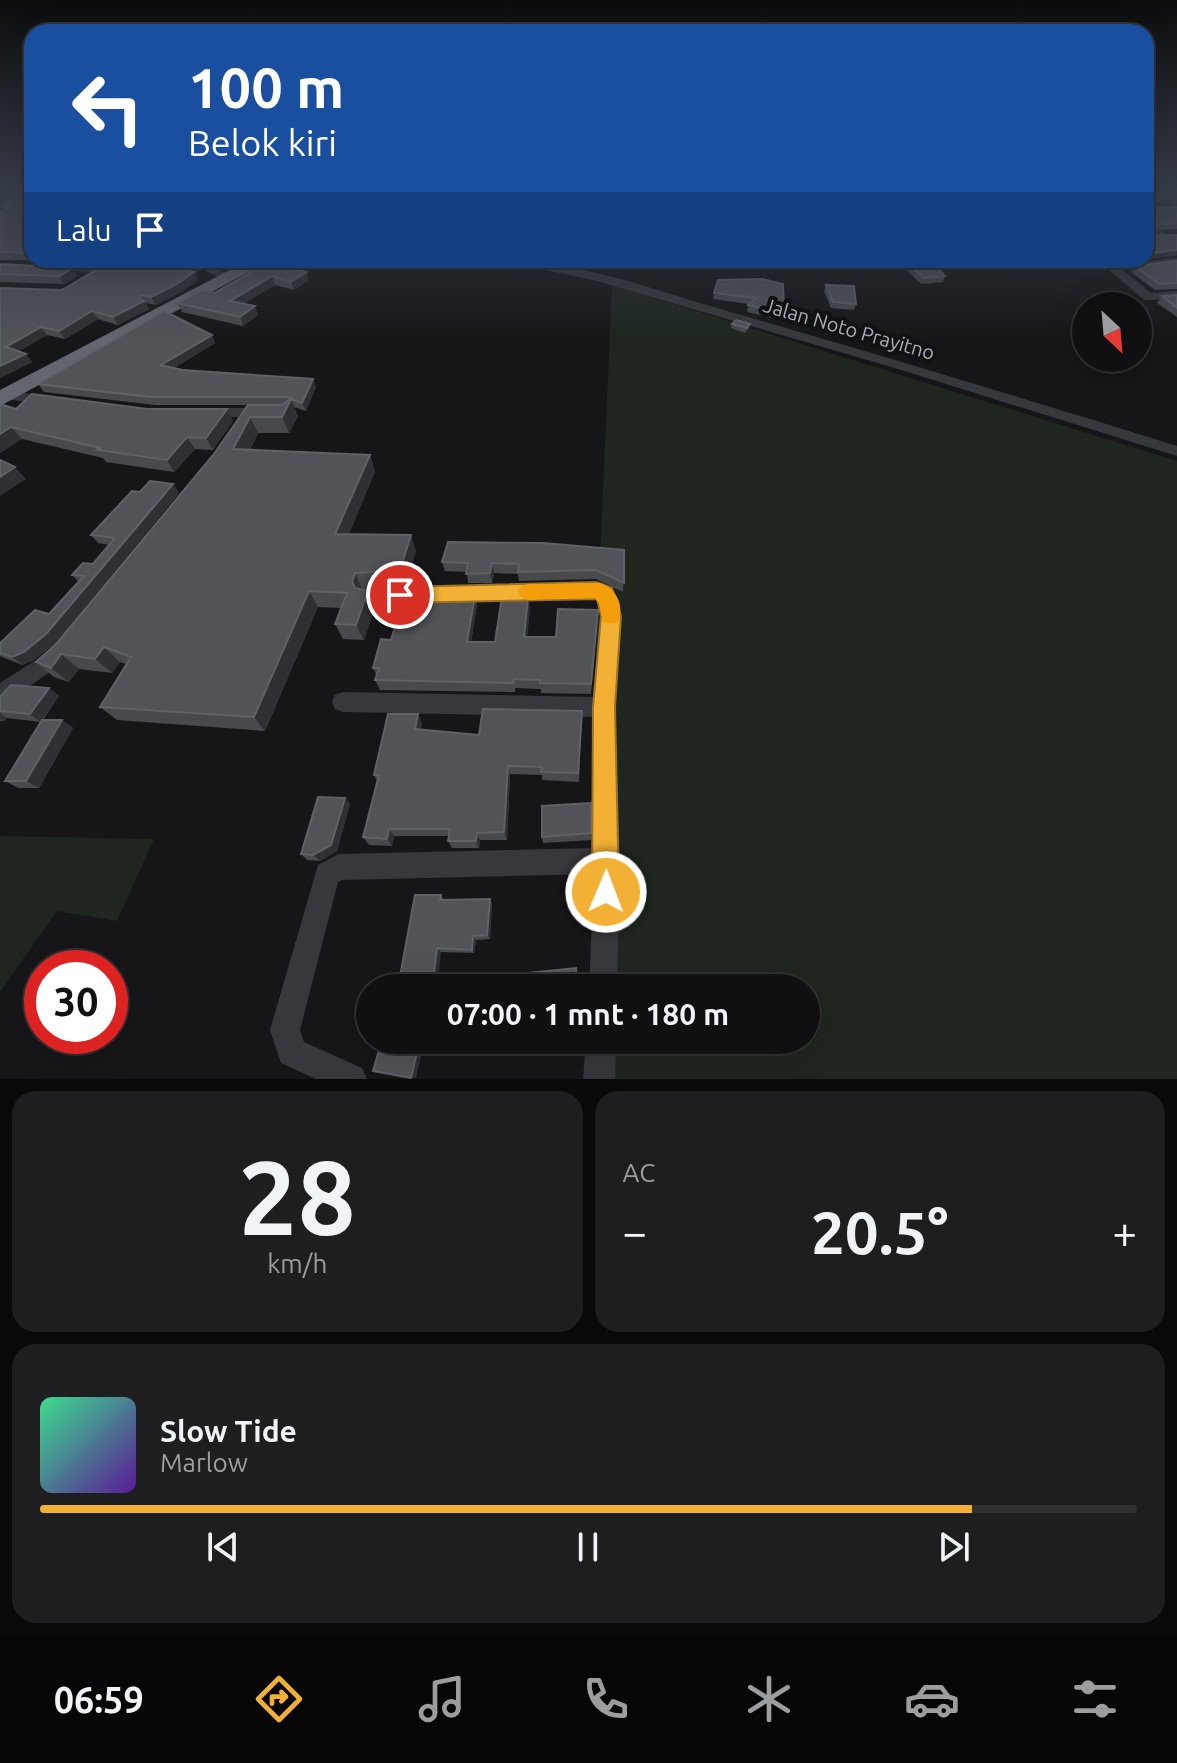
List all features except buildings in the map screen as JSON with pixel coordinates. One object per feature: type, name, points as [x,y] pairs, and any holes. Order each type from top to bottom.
[{"type":"highway","points":[[2,396],[228,269]]},
{"type":"street","points":[[1154,263],[1177,261]]},
{"type":"street","points":[[87,268],[100,270]]},
{"type":"street","points":[[81,283],[107,268]]},
{"type":"street","name":"Jalan Noto Prayitno","points":[[547,268],[599,278],[903,366],[1177,451]]},
{"type":"street","points":[[1113,268],[1147,297],[1175,297]]},
{"type":"street","points":[[2,396],[65,402]]},
{"type":"street","points":[[187,413],[246,420],[276,413]]},
{"type":"street","points":[[372,596],[600,590],[609,600],[611,616],[604,707],[607,861],[603,974]]},
{"type":"street","points":[[0,697],[12,683],[43,670],[75,637]]},
{"type":"street","points":[[343,702],[604,707]]},
{"type":"street","points":[[351,1079],[292,1052],[285,1030],[327,874],[339,867],[607,861]]},
{"type":"street","points":[[599,1079],[600,1054]]},
{"type":"shaded area","points":[[612,285],[1177,461],[1177,1079],[611,1079],[610,1054],[820,1054],[820,974],[606,974],[594,696]]},
{"type":"shaded area","points":[[0,836],[154,839],[117,921],[57,911],[30,950],[24,950],[24,958],[0,992]]},
{"type":"slow traffic","points":[[528,592],[600,590],[609,600],[611,616]]},
{"type":"route","points":[[400,595],[596,590],[605,594],[611,616],[604,707],[606,892]]}]
